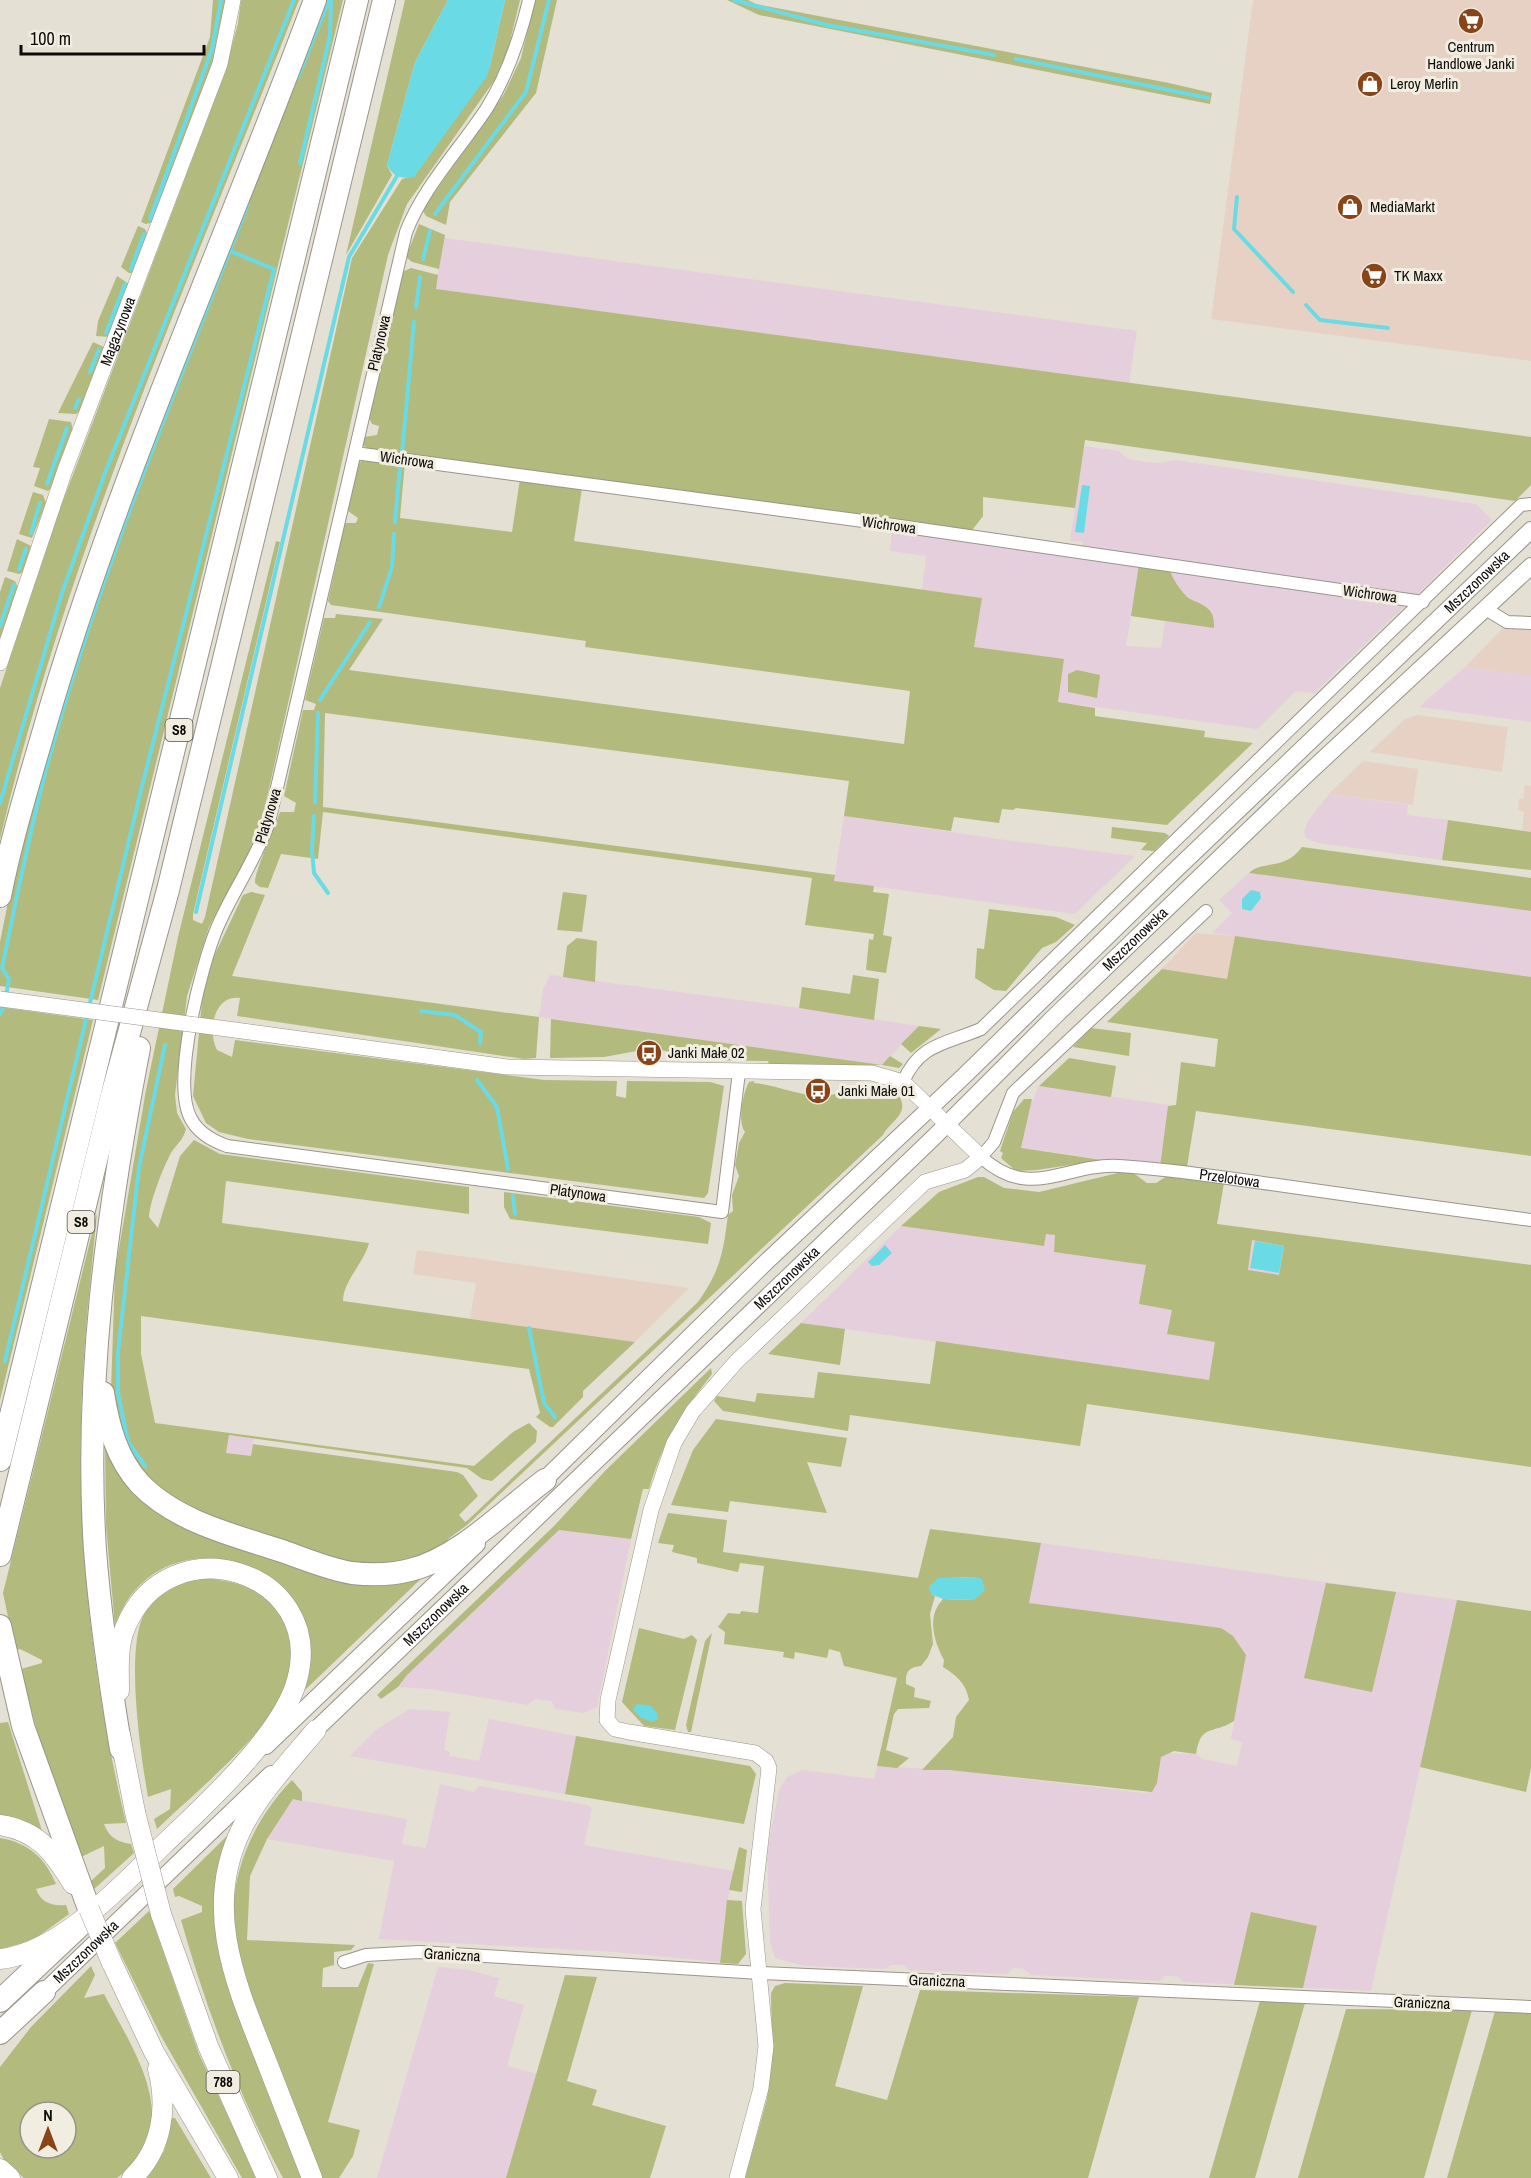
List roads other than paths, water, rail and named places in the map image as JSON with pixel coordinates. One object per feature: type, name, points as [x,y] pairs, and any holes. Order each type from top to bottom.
[{"type":"highway","points":[[0,896],[36,757],[97,560],[136,453],[315,0]]},
{"type":"highway","name":"S8","points":[[0,1460],[357,0]]},
{"type":"highway","name":"S8","points":[[0,1555],[111,1099],[168,890],[384,0]]},
{"type":"highway","points":[[121,1749],[102,1631],[95,1548],[93,1436],[99,1317],[113,1187],[168,890]]},
{"type":"highway","points":[[99,1317],[102,1386],[106,1415],[122,1458],[141,1484],[159,1499],[182,1514],[209,1526],[350,1572],[402,1572],[433,1562],[456,1550],[544,1480]]},
{"type":"highway","points":[[0,1626],[26,1735],[70,1871],[89,1913],[0,2001]]},
{"type":"highway","points":[[0,2033],[44,1992]]},
{"type":"main road","name":"Mszczonowska","points":[[229,1782],[544,1480],[764,1264],[931,1107],[1531,530]]},
{"type":"main road","name":"Mszczonowska","points":[[44,1992],[948,1124],[1072,1000],[1531,566]]},
{"type":"main road","points":[[0,1959],[28,1952],[89,1913],[229,1782],[286,1708],[297,1680],[300,1663],[297,1632],[284,1603],[264,1584],[242,1573],[202,1568],[181,1572],[162,1581],[144,1596],[124,1630],[119,1667],[121,1749]]},
{"type":"main road","points":[[312,2178],[239,1993],[226,1946],[222,1908],[226,1871],[243,1827],[253,1809],[316,1730]]},
{"type":"main road","name":"788","points":[[121,1749],[161,1914],[208,2046],[267,2178]]},
{"type":"main road","points":[[0,1825],[34,1835],[47,1845],[70,1871]]},
{"type":"main road","points":[[89,1913],[154,2052],[228,2178]]},
{"type":"main road","points":[[0,2047],[44,1992]]},
{"type":"main road","points":[[132,2178],[152,2154],[163,2115],[160,2077],[154,2052]]},
{"type":"main road","points":[[0,2169],[10,2178]]},
{"type":"street","name":"Magazynowa","points":[[0,663],[65,470],[220,63],[233,0]]},
{"type":"street","name":"Platynowa","points":[[529,0],[515,50],[497,90],[413,215],[398,263],[269,822],[256,855],[217,927],[199,984],[183,1091],[191,1120],[215,1141],[227,1146],[722,1212],[739,1072]]},
{"type":"street","name":"Wichrowa","points":[[355,453],[872,522],[1423,602]]},
{"type":"street","points":[[0,999],[507,1067],[864,1073],[903,1082],[909,1067],[928,1048],[981,1029],[1521,506],[1531,504]]},
{"type":"street","points":[[1484,608],[1507,622],[1531,623]]},
{"type":"street","points":[[737,2178],[761,2088],[766,2046],[753,1910],[757,1854],[770,1777],[766,1761],[755,1753],[615,1729],[608,1720],[608,1700],[652,1506],[674,1443],[693,1411],[736,1362],[925,1182],[965,1170],[981,1157],[994,1142],[1013,1093],[1206,911]]},
{"type":"street","name":"Przelotowa","points":[[903,1082],[981,1157],[1004,1175],[1016,1179],[1040,1179],[1097,1167],[1120,1166],[1205,1175],[1531,1221]]},
{"type":"street","name":"Graniczna","points":[[344,1962],[366,1955],[419,1952],[760,1973],[1531,2007]]},
{"type":"water","points":[[448,0],[505,0],[490,66],[487,76],[414,177],[401,177],[395,175],[387,165],[415,62]]},
{"type":"water","points":[[1082,485],[1090,486],[1084,533],[1075,532]]},
{"type":"water","points":[[1251,890],[1260,892],[1261,898],[1251,911],[1242,909],[1242,899]]},
{"type":"water","points":[[1255,1241],[1284,1246],[1279,1273],[1250,1268]]},
{"type":"water","points":[[885,1245],[892,1253],[879,1265],[872,1266],[868,1262]]},
{"type":"water","points":[[977,1577],[982,1579],[985,1590],[974,1600],[943,1599],[931,1594],[929,1587],[938,1578]]},
{"type":"water","points":[[637,1704],[651,1706],[657,1713],[658,1719],[652,1722],[640,1717],[633,1709]]},
{"type":"waterway","points":[[150,219],[212,49],[221,0]]},
{"type":"waterway","points":[[0,803],[62,593],[105,473],[294,0]]},
{"type":"waterway","points":[[298,77],[329,0]]},
{"type":"waterway","points":[[300,163],[330,36],[331,0]]},
{"type":"waterway","points":[[435,214],[526,92],[549,0]]},
{"type":"waterway","points":[[734,0],[827,25],[994,55]]},
{"type":"waterway","points":[[1016,59],[1208,98]]},
{"type":"waterway","points":[[196,912],[349,257],[397,176]]},
{"type":"waterway","points":[[1237,197],[1234,229],[1293,292]]},
{"type":"waterway","points":[[6,997],[9,979],[2,968],[38,801],[65,704],[112,559],[248,204]]},
{"type":"waterway","points":[[423,259],[430,231]]},
{"type":"waterway","points":[[131,269],[144,234]]},
{"type":"waterway","points":[[89,1007],[142,786],[274,269],[230,251]]},
{"type":"waterway","points":[[416,307],[420,277]]},
{"type":"waterway","points":[[106,333],[125,284]]},
{"type":"waterway","points":[[1306,305],[1320,320],[1388,328]]},
{"type":"waterway","points":[[402,453],[414,322]]},
{"type":"waterway","points":[[90,372],[99,349]]},
{"type":"waterway","points":[[75,408],[79,399]]},
{"type":"waterway","points":[[47,484],[67,428]]},
{"type":"waterway","points":[[395,522],[400,467]]},
{"type":"waterway","points":[[31,533],[40,503]]},
{"type":"waterway","points":[[379,607],[392,567],[394,534]]},
{"type":"waterway","points":[[19,569],[26,549]]},
{"type":"waterway","points":[[0,626],[14,585]]},
{"type":"waterway","points":[[320,700],[370,622]]},
{"type":"waterway","points":[[315,802],[318,713]]},
{"type":"waterway","points":[[314,816],[312,850],[314,873],[328,893]]},
{"type":"waterway","points":[[0,1014],[5,1004]]},
{"type":"waterway","points":[[421,1011],[455,1015],[481,1032],[480,1043]]},
{"type":"waterway","points":[[5,1361],[87,1015]]},
{"type":"waterway","points":[[145,1466],[128,1442],[118,1393],[118,1352],[139,1167],[165,1045]]},
{"type":"waterway","points":[[477,1080],[497,1107],[508,1169]]},
{"type":"waterway","points":[[513,1196],[515,1214]]},
{"type":"waterway","points":[[529,1328],[544,1403],[555,1417]]},
{"type":"place","name":"Centrum Handlowe Janki","points":[[1471,21]]},
{"type":"place","name":"Leroy Merlin","points":[[1370,84]]},
{"type":"place","name":"MediaMarkt","points":[[1350,207]]},
{"type":"place","name":"TK Maxx","points":[[1374,276]]},
{"type":"place","name":"Janki Małe 02","points":[[649,1053]]},
{"type":"place","name":"Janki Małe 01","points":[[818,1091]]}]
